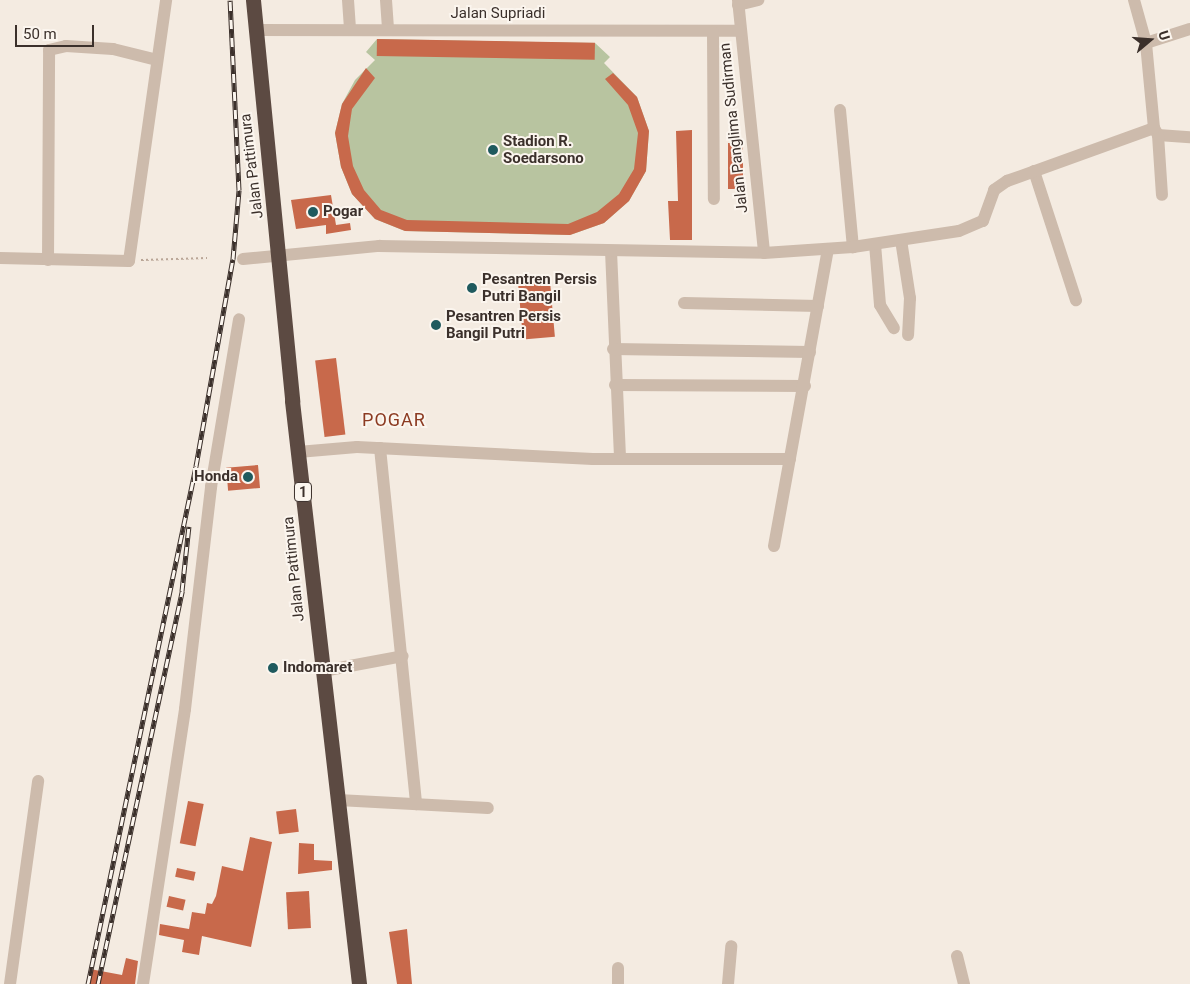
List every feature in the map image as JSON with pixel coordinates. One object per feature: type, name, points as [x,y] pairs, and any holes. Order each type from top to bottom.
[{"type":"highway","name":"Jalan Pattimura","points":[[253,0],[280,256],[298,452],[359,984]]},
{"type":"street","points":[[0,258],[129,261],[166,0]]},
{"type":"street","points":[[348,0],[350,29]]},
{"type":"street","points":[[386,0],[388,30]]},
{"type":"street","points":[[738,3],[758,0]]},
{"type":"street","points":[[1134,0],[1146,43],[1162,195]]},
{"type":"street","name":"Jalan Panglima Sudirman","points":[[738,3],[764,253]]},
{"type":"street","points":[[1146,43],[1190,29]]},
{"type":"street","name":"Jalan Supriadi","points":[[255,30],[740,31]]},
{"type":"street","points":[[713,32],[714,199]]},
{"type":"street","points":[[48,260],[49,50],[66,46],[113,49],[157,60]]},
{"type":"street","points":[[840,110],[853,247]]},
{"type":"street","points":[[243,259],[379,246],[764,253],[853,247],[901,240],[977,224],[986,217],[998,186],[1034,171],[1156,132],[1190,137]]},
{"type":"street","points":[[1034,171],[1076,300]]},
{"type":"street","points":[[901,240],[910,298],[908,335]]},
{"type":"street","points":[[875,244],[880,305],[894,328]]},
{"type":"street","points":[[774,546],[805,386],[828,250]]},
{"type":"street","points":[[611,251],[613,349],[620,457]]},
{"type":"street","points":[[684,303],[818,306]]},
{"type":"street","points":[[143,984],[149,930],[239,319]]},
{"type":"street","points":[[613,349],[810,352]]},
{"type":"street","points":[[615,385],[805,386]]},
{"type":"street","points":[[380,448],[403,656],[416,804]]},
{"type":"street","points":[[298,452],[380,448],[620,457],[790,459]]},
{"type":"street","points":[[323,671],[403,656]]},
{"type":"street","points":[[10,984],[38,781]]},
{"type":"street","points":[[338,800],[488,808]]},
{"type":"street","points":[[728,984],[731,946]]},
{"type":"street","points":[[957,956],[964,984]]},
{"type":"street","points":[[618,968],[618,984]]},
{"type":"path","points":[[129,261],[207,258]]},
{"type":"green space","name":"Stadion R. Soedarsono","points":[[377,39],[595,43],[610,57],[604,63],[637,97],[649,131],[646,171],[629,201],[604,223],[570,235],[405,231],[375,219],[352,194],[341,167],[335,133],[342,104],[355,80],[375,60],[366,52]]},
{"type":"building","points":[[377,39],[595,43],[595,60],[377,56]]},
{"type":"building","points":[[366,68],[375,78],[352,109],[348,136],[353,166],[364,190],[381,210],[407,220],[568,224],[597,212],[619,194],[634,169],[638,133],[628,105],[605,79],[613,73],[637,97],[649,131],[646,171],[629,201],[604,223],[570,235],[405,231],[375,219],[352,194],[341,167],[335,133],[342,104]]},
{"type":"building","points":[[692,130],[692,240],[670,240],[668,201],[678,201],[676,131]]},
{"type":"building","points":[[728,143],[743,143],[743,189],[728,189]]},
{"type":"building","name":"Pogar","points":[[331,195],[336,225],[350,223],[351,230],[326,234],[326,225],[296,229],[291,200]]},
{"type":"building","points":[[550,281],[555,337],[523,340],[518,284]]},
{"type":"building","points":[[336,358],[345,434],[325,437],[315,361]]},
{"type":"building","points":[[258,465],[260,488],[228,491],[226,468]]},
{"type":"building","points":[[188,801],[204,804],[196,846],[180,843]]},
{"type":"building","points":[[296,809],[299,832],[279,834],[276,811]]},
{"type":"building","points":[[250,837],[272,842],[251,947],[202,936],[199,955],[182,952],[184,940],[159,935],[160,924],[189,929],[192,912],[205,914],[207,903],[212,904],[216,896],[222,866],[243,871]]},
{"type":"building","points":[[299,843],[314,844],[314,860],[332,861],[332,870],[298,874]]},
{"type":"building","points":[[177,868],[196,872],[194,881],[175,877]]},
{"type":"building","points":[[309,891],[311,928],[288,929],[286,892]]},
{"type":"building","points":[[169,896],[186,900],[183,911],[167,907]]},
{"type":"building","points":[[407,929],[412,984],[397,984],[389,932]]},
{"type":"building","points":[[126,958],[138,961],[135,984],[87,984],[90,969],[122,975]]},
{"type":"railway","points":[[88,984],[196,466],[233,259],[239,190],[230,0]]},
{"type":"railway","points":[[98,984],[182,591],[189,526]]},
{"type":"place","name":"Stadion R. Soedarsono","points":[[493,150]]},
{"type":"place","name":"Pogar","points":[[313,212]]},
{"type":"place","name":"Pesantren Persis Putri Bangil","points":[[472,288]]},
{"type":"place","name":"Pesantren Persis Bangil Putri","points":[[436,325]]},
{"type":"place","name":"Honda","points":[[248,477]]},
{"type":"place","name":"Indomaret","points":[[273,668]]},
{"type":"district","name":"POGAR","points":[[394,420]]}]
